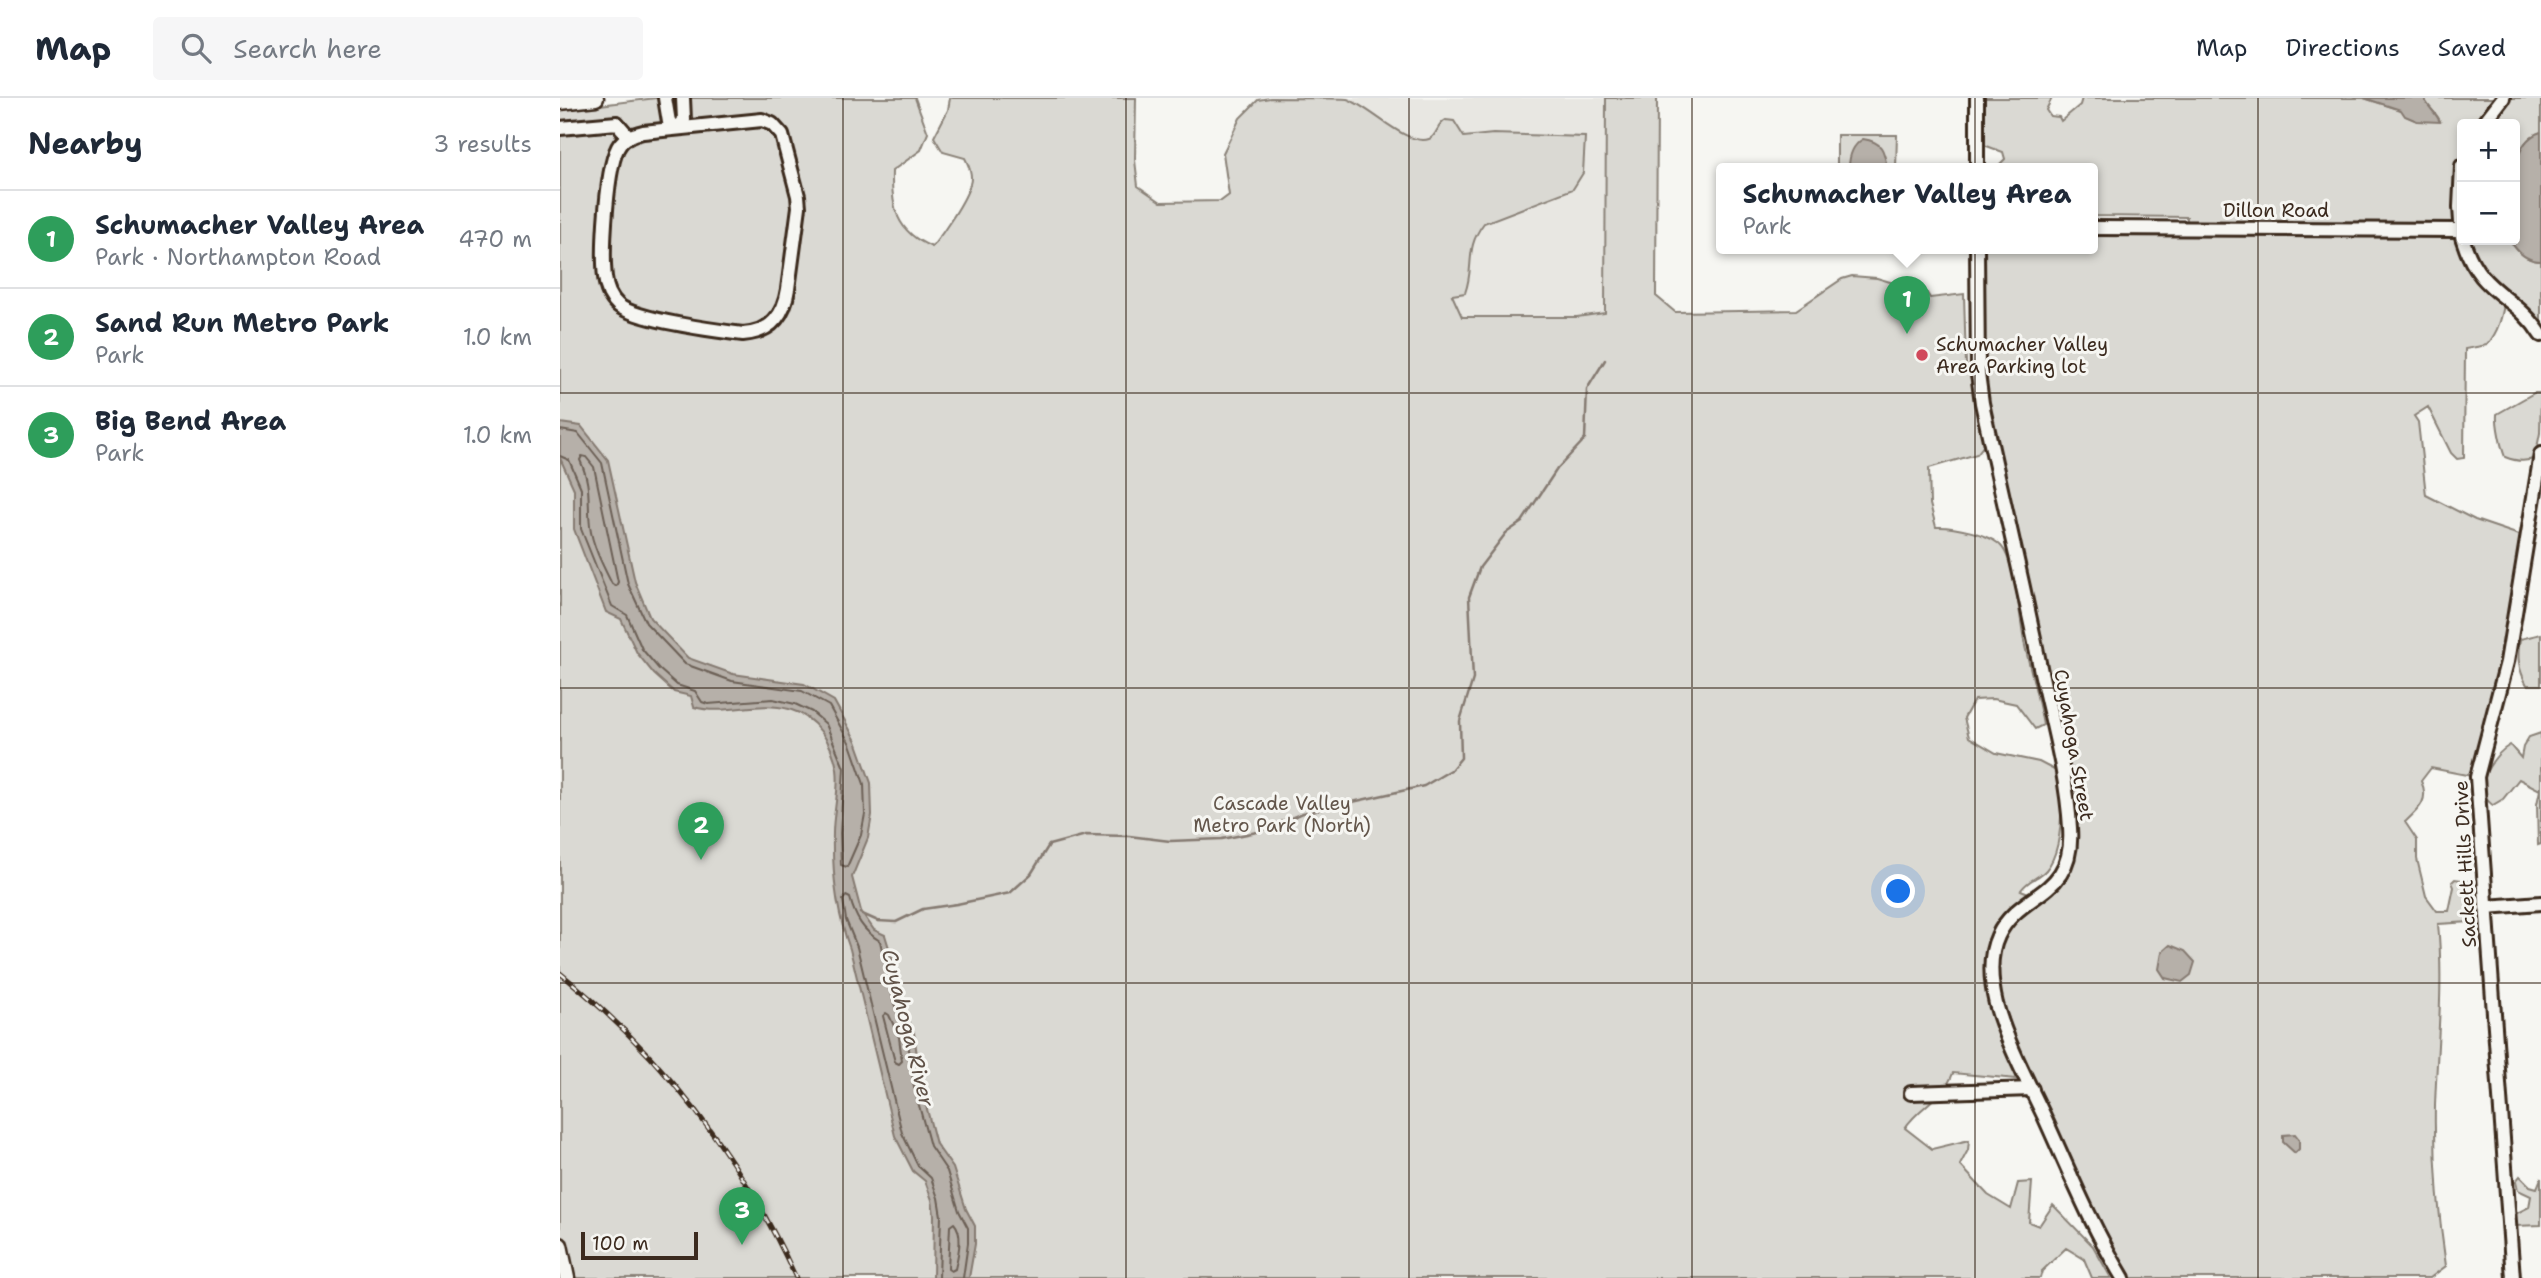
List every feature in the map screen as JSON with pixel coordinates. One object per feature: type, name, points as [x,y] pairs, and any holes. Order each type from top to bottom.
[{"type":"main road","points":[[560,102],[596,98]]},
{"type":"main road","points":[[560,1245],[567,1278]]},
{"type":"street","points":[[665,98],[669,122],[678,128]]},
{"type":"street","points":[[678,128],[684,120],[683,98]]},
{"type":"street","points":[[1977,98],[1977,163]]},
{"type":"street","points":[[2487,119],[2503,98]]},
{"type":"street","points":[[762,120],[772,124],[782,135],[799,207],[786,302],[774,322],[760,331],[733,332],[639,315],[623,309],[614,300],[607,285],[604,269],[610,170],[619,145],[629,137],[643,132],[678,128],[762,120]]},
{"type":"street","points":[[560,128],[617,123],[629,137]]},
{"type":"street","name":"Dillon Road","points":[[2098,228],[2457,236]]},
{"type":"street","points":[[2466,245],[2477,273],[2493,290],[2520,309],[2541,335]]},
{"type":"street","name":"Cuyahoga Street","points":[[1977,254],[1978,376],[1982,403],[2054,729],[2071,830],[2066,863],[2057,881],[2003,927],[1992,956],[1993,983],[1997,1006],[2032,1089],[2100,1237],[2123,1278]]},
{"type":"street","name":"Sackett Hills Drive","points":[[2513,1278],[2477,777],[2508,658],[2541,454]]},
{"type":"street","points":[[2486,907],[2541,903]]},
{"type":"street","points":[[1911,1093],[2032,1089]]},
{"type":"shaded area","points":[[1345,98],[1606,98],[1604,317],[1462,317],[1452,295],[1469,283],[1469,259],[1475,235],[1484,223],[1524,207],[1585,137],[1493,134],[1464,137],[1437,127],[1434,136],[1428,140],[1418,139],[1402,135],[1388,123]]},
{"type":"green space","name":"Cascade Valley Metro Park (North)","points":[[656,98],[915,98],[928,133],[921,150],[892,171],[893,196],[903,226],[910,234],[932,247],[959,207],[971,181],[965,158],[943,152],[934,137],[948,110],[950,98],[1136,98],[1135,160],[1138,186],[1161,202],[1221,201],[1229,195],[1223,153],[1240,118],[1258,100],[1270,98],[1347,99],[1399,132],[1420,140],[1432,138],[1446,120],[1454,121],[1464,137],[1493,134],[1585,137],[1583,173],[1573,189],[1484,223],[1474,241],[1465,293],[1452,295],[1462,317],[1577,317],[1605,313],[1606,98],[1657,98],[1656,296],[1675,312],[1796,310],[1842,279],[1852,276],[1877,278],[1927,293],[1930,298],[1964,294],[1966,364],[1978,400],[1978,422],[1984,445],[1977,454],[1929,468],[1930,504],[1936,527],[1961,529],[1996,542],[2006,554],[2010,565],[2043,725],[2035,729],[2016,704],[1993,699],[1974,700],[1964,718],[1969,737],[1996,753],[2039,762],[2060,773],[2060,823],[2056,850],[2046,870],[2021,890],[2038,897],[2051,886],[2064,867],[2070,844],[2069,809],[2059,748],[1982,403],[1978,373],[1977,254],[2098,254],[2098,228],[2186,229],[2187,217],[2098,216],[2098,163],[2001,163],[2005,159],[2003,152],[1984,145],[1983,98],[2052,98],[2046,110],[2050,116],[2059,117],[2061,121],[2080,105],[2082,98],[2364,98],[2402,110],[2406,116],[2417,121],[2440,121],[2424,98],[2541,98],[2541,132],[2531,137],[2520,151],[2520,119],[2457,119],[2457,245],[2514,245],[2522,255],[2541,261],[2541,335],[2528,317],[2505,300],[2497,329],[2487,345],[2465,349],[2464,458],[2457,459],[2451,453],[2428,407],[2414,416],[2418,422],[2426,495],[2475,520],[2528,538],[2507,662],[2477,777],[2431,768],[2421,781],[2424,794],[2422,804],[2405,822],[2417,840],[2417,859],[2426,896],[2437,911],[2449,911],[2454,887],[2452,882],[2455,879],[2477,882],[2477,917],[2471,922],[2438,924],[2440,992],[2435,1146],[2446,1266],[2430,1278],[2123,1278],[2100,1237],[2027,1080],[1953,1073],[1944,1089],[1905,1128],[1932,1149],[1969,1140],[1968,1150],[1960,1165],[1988,1195],[2011,1209],[2018,1183],[2032,1182],[2029,1222],[2039,1226],[2053,1205],[2093,1246],[2111,1278],[2092,1278],[2084,1259],[2066,1248],[2042,1271],[2040,1278],[560,1278],[560,110]]},
{"type":"green space","points":[[1837,135],[1897,135],[1896,163],[1837,163]]},
{"type":"green space","points":[[2534,393],[2541,393],[2540,433],[2535,458],[2528,461],[2512,460],[2505,457],[2497,414]]},
{"type":"green space","points":[[2541,634],[2541,685],[2527,685],[2519,663],[2520,639]]},
{"type":"green space","points":[[2541,733],[2541,844],[2538,845],[2537,804],[2540,790],[2519,779],[2503,799],[2493,805],[2485,798],[2483,782],[2489,767],[2499,754],[2510,745],[2521,758],[2529,737]]},
{"type":"green space","points":[[2520,1176],[2530,1186],[2537,1188],[2541,1178],[2541,1225],[2515,1226],[2513,1215],[2529,1207],[2531,1196],[2518,1190],[2516,1181]]},
{"type":"water","points":[[2364,98],[2424,98],[2440,122],[2417,121],[2405,116],[2401,110]]},
{"type":"water","points":[[2541,132],[2541,261],[2522,255],[2514,245],[2520,245],[2520,152],[2529,139]]},
{"type":"water","points":[[1863,139],[1878,144],[1886,163],[1850,163],[1852,151]]},
{"type":"water","name":"Cuyahoga River","points":[[560,423],[581,426],[608,460],[635,582],[650,618],[688,658],[733,674],[804,684],[834,701],[856,741],[871,783],[872,815],[868,838],[852,877],[861,911],[874,930],[885,935],[901,1001],[914,1033],[921,1086],[936,1144],[953,1168],[966,1209],[975,1226],[969,1278],[933,1278],[932,1200],[925,1181],[913,1171],[895,1136],[838,906],[834,877],[833,825],[838,777],[835,759],[827,740],[815,724],[789,709],[765,706],[717,710],[694,707],[691,696],[674,692],[654,674],[637,653],[621,619],[606,612],[574,529],[574,489],[560,458]]},
{"type":"water","points":[[2170,945],[2185,951],[2195,962],[2191,975],[2182,982],[2165,978],[2159,969],[2162,952]]},
{"type":"water","points":[[2295,1134],[2299,1139],[2299,1149],[2295,1153],[2283,1142],[2283,1135]]},
{"type":"waterway","points":[[860,913],[878,921],[896,922],[923,909],[1010,893],[1031,874],[1049,845],[1086,835],[1170,841],[1222,839],[1257,832],[1303,813],[1424,786],[1451,770],[1461,758],[1460,721],[1473,679],[1469,597],[1480,567],[1506,533],[1522,522],[1557,469],[1585,439],[1587,389],[1605,360]]},
{"type":"railway","points":[[560,973],[632,1039],[696,1112],[751,1192],[796,1278]]},
{"type":"place","name":"Schumacher Valley Area","points":[[1907,334]]},
{"type":"place","name":"Schumacher Valley Area Parking lot","points":[[1922,355]]},
{"type":"place","name":"Sand Run Metro Park","points":[[701,860]]},
{"type":"place","name":"Big Bend Area","points":[[742,1245]]}]
